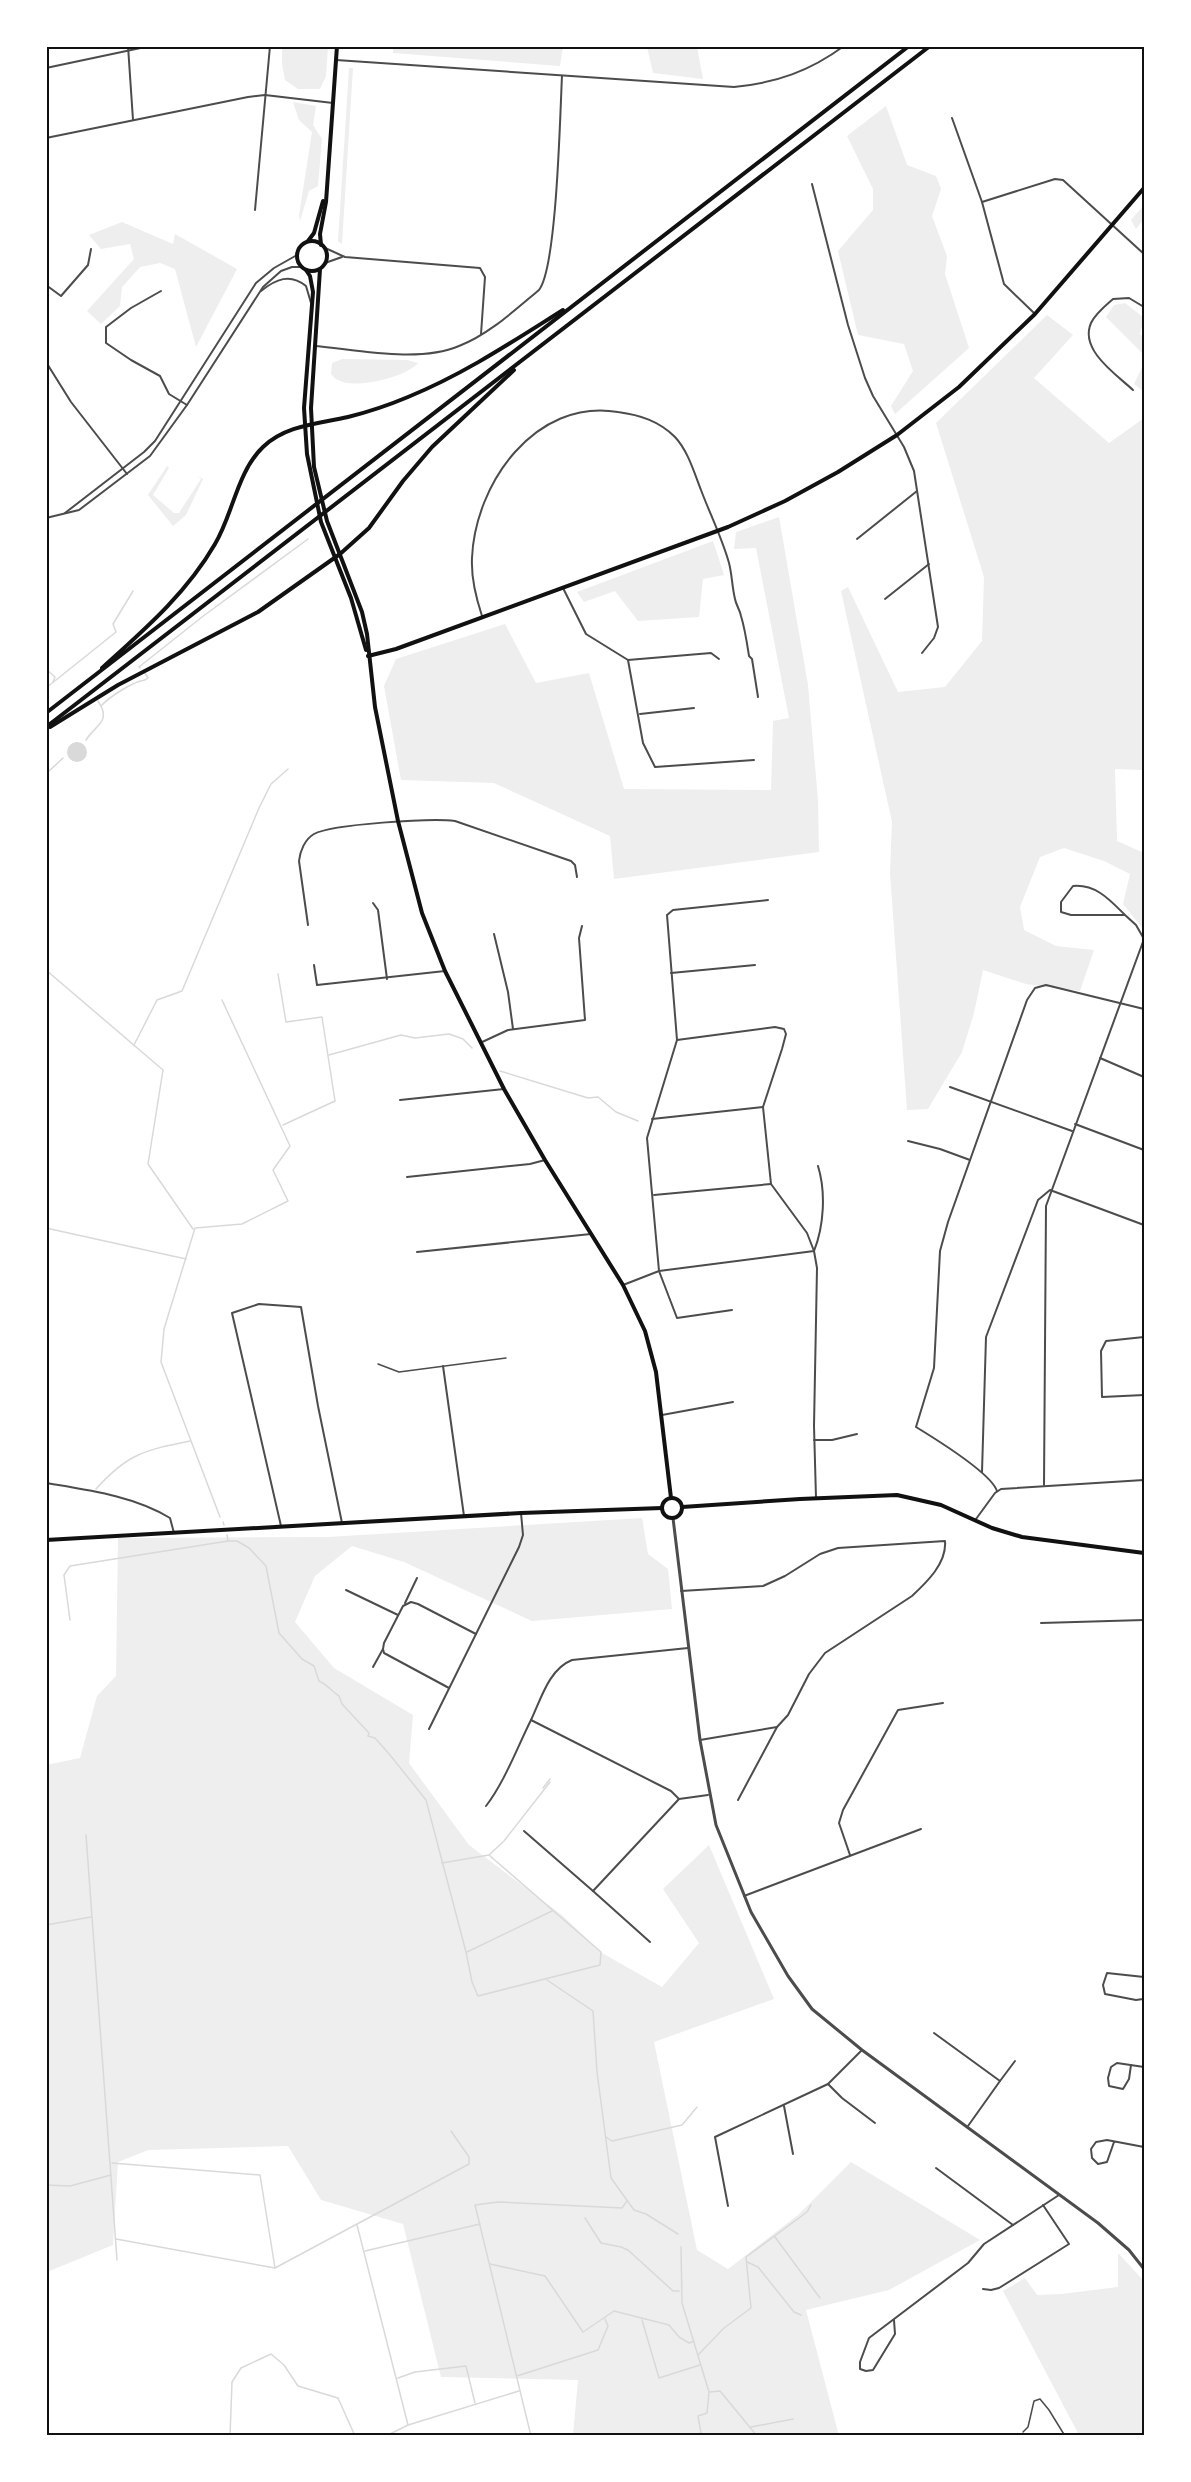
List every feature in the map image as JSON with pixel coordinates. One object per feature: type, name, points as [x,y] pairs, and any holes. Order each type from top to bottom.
[{"type":"main road","points":[[337,46],[327,186],[320,234],[322,246],[327,255],[320,269],[311,424],[315,474],[322,506],[362,612],[367,634],[375,707],[398,822],[423,913],[445,971],[504,1089],[544,1160],[623,1286],[639,1316],[651,1350],[662,1415],[670,1498]]},
{"type":"main road","points":[[46,713],[909,46]]},
{"type":"main road","points":[[46,728],[930,46]]},
{"type":"main road","points":[[307,243],[314,232],[327,186]]},
{"type":"main road","points":[[368,656],[396,649],[717,532],[812,487],[897,435],[959,387],[1035,314],[1144,188]]},
{"type":"main road","points":[[322,246],[314,242],[307,243],[300,247],[297,255],[301,267],[306,270],[312,283],[304,425],[317,509],[351,598],[368,656]]},
{"type":"main road","points":[[306,270],[320,269]]},
{"type":"main road","points":[[80,688],[162,612],[195,575],[225,524],[248,467],[263,447],[284,433],[304,425],[345,418],[406,398],[448,380],[497,353],[584,297]]},
{"type":"main road","points":[[46,728],[127,680],[258,612],[335,558],[369,528],[403,481],[432,447],[529,355]]},
{"type":"main road","points":[[682,1508],[816,1498],[897,1495],[941,1505],[1022,1537],[1144,1553]]},
{"type":"main road","points":[[670,1498],[679,1500],[682,1508],[680,1515],[673,1518],[665,1516],[662,1508],[664,1501],[670,1498]]},
{"type":"main road","points":[[46,1540],[520,1513],[662,1508]]},
{"type":"street","points":[[46,68],[150,46]]},
{"type":"street","points":[[255,210],[270,46]]},
{"type":"street","points":[[336,60],[718,87],[753,85],[798,73],[813,67],[844,46]]},
{"type":"street","points":[[128,49],[134,120]]},
{"type":"street","points":[[316,346],[426,354],[461,346],[533,295],[544,281],[550,251],[562,76]]},
{"type":"street","points":[[46,138],[248,97],[265,95],[333,103]]},
{"type":"street","points":[[952,118],[982,202],[1004,284],[1035,314]]},
{"type":"street","points":[[982,202],[1055,179],[1063,180],[1144,254]]},
{"type":"street","points":[[812,184],[848,325],[865,378],[914,471],[938,627],[934,638],[922,653]]},
{"type":"street","points":[[322,246],[345,256],[480,268],[485,277],[481,334]]},
{"type":"street","points":[[46,285],[61,296],[88,266],[91,249]]},
{"type":"street","points":[[64,514],[155,441],[256,284],[274,268],[297,255]]},
{"type":"street","points":[[325,263],[345,256]]},
{"type":"street","points":[[46,518],[78,510],[150,456],[187,405],[257,295],[269,280],[281,271],[301,267]]},
{"type":"street","points":[[257,295],[280,279],[298,279],[306,286],[311,312]]},
{"type":"street","points":[[160,291],[131,308],[106,327],[106,343],[160,376],[169,394],[187,405]]},
{"type":"street","points":[[1133,390],[1093,350],[1089,338],[1090,324],[1113,299],[1129,298],[1144,307]]},
{"type":"street","points":[[46,362],[71,402],[127,474]]},
{"type":"street","points":[[482,616],[475,592],[472,557],[476,530],[483,501],[512,454],[535,432],[564,417],[588,410],[605,409],[645,417],[677,439],[687,456],[730,566],[735,600],[741,616],[749,656],[752,659],[758,698]]},
{"type":"street","points":[[857,539],[917,491]]},
{"type":"street","points":[[885,599],[929,564]]},
{"type":"street","points":[[563,588],[586,634],[628,660],[711,653],[719,659]]},
{"type":"street","points":[[628,660],[640,714],[643,743],[655,767],[754,760]]},
{"type":"street","points":[[640,714],[694,708]]},
{"type":"street","points":[[308,925],[299,861],[302,848],[308,838],[322,830],[438,819],[455,822],[571,861],[576,865],[577,877]]},
{"type":"street","points":[[1044,1485],[1045,1221],[1050,1190],[1144,939],[1136,925],[1104,894],[1086,885],[1073,886],[1061,902],[1061,912],[1071,915],[1125,915]]},
{"type":"street","points":[[732,1310],[677,1318],[659,1271],[647,1138],[677,1040],[667,915],[673,910],[768,900]]},
{"type":"street","points":[[373,903],[378,910],[387,979]]},
{"type":"street","points":[[480,1043],[513,1029],[585,1020],[579,938],[582,926]]},
{"type":"street","points":[[494,934],[508,992],[513,1029]]},
{"type":"street","points":[[314,965],[317,986],[445,971]]},
{"type":"street","points":[[670,973],[755,965]]},
{"type":"street","points":[[997,1491],[994,1482],[982,1472],[916,1427],[934,1368],[940,1251],[1027,1000],[1035,988],[1046,985],[1144,1009]]},
{"type":"street","points":[[677,1040],[776,1028],[784,1029],[786,1034],[763,1107],[771,1184],[807,1233],[817,1268],[814,1440],[816,1498]]},
{"type":"street","points":[[1100,1058],[1144,1077]]},
{"type":"street","points":[[950,1087],[1072,1131]]},
{"type":"street","points":[[400,1100],[504,1089]]},
{"type":"street","points":[[651,1119],[763,1107]]},
{"type":"street","points":[[1075,1124],[1144,1150]]},
{"type":"street","points":[[908,1141],[970,1160]]},
{"type":"street","points":[[407,1177],[530,1164],[544,1160]]},
{"type":"street","points":[[814,1251],[820,1236],[821,1225],[822,1178],[818,1166]]},
{"type":"street","points":[[653,1195],[771,1184]]},
{"type":"street","points":[[1050,1190],[1144,1225]]},
{"type":"street","points":[[982,1472],[986,1336],[1038,1200],[1050,1190]]},
{"type":"street","points":[[417,1252],[591,1234]]},
{"type":"street","points":[[623,1286],[659,1271],[814,1251]]},
{"type":"street","points":[[281,1527],[232,1313],[259,1304],[301,1307],[342,1523]]},
{"type":"street","points":[[1144,1337],[1106,1341],[1101,1351],[1102,1397],[1144,1395]]},
{"type":"street","points":[[443,1366],[464,1516]]},
{"type":"street","points":[[662,1415],[733,1402]]},
{"type":"street","points":[[814,1440],[832,1440],[858,1434]]},
{"type":"street","points":[[975,1520],[997,1491],[1044,1485],[1144,1480]]},
{"type":"street","points":[[46,1483],[149,1506],[170,1518],[174,1533]]},
{"type":"street","points":[[429,1729],[522,1541],[520,1513]]},
{"type":"street","points":[[673,1518],[700,1740],[708,1794],[716,1825],[757,1925],[798,1993],[812,2009],[862,2050],[1115,2236],[1144,2270]]},
{"type":"street","points":[[681,1592],[764,1586],[820,1554],[838,1548],[945,1541],[944,1552],[939,1564],[924,1585],[912,1596],[825,1653],[809,1674],[788,1715],[777,1727],[738,1800]]},
{"type":"street","points":[[373,1667],[417,1578]]},
{"type":"street","points":[[346,1590],[398,1615]]},
{"type":"street","points":[[405,1603],[418,1604],[476,1634]]},
{"type":"street","points":[[1041,1623],[1144,1620]]},
{"type":"street","points":[[486,1806],[498,1791],[504,1773],[552,1678],[562,1664],[572,1660],[688,1648]]},
{"type":"street","points":[[382,1649],[387,1656],[449,1688]]},
{"type":"street","points":[[850,1855],[839,1823],[843,1810],[898,1710],[943,1703]]},
{"type":"street","points":[[531,1720],[671,1791],[679,1799]]},
{"type":"street","points":[[700,1740],[777,1727]]},
{"type":"street","points":[[593,1891],[679,1799],[708,1794]]},
{"type":"street","points":[[744,1896],[921,1829]]},
{"type":"street","points":[[524,1831],[650,1942]]},
{"type":"street","points":[[1144,1977],[1107,1972],[1103,1985],[1105,1994],[1136,2000],[1143,1999],[1144,1990]]},
{"type":"street","points":[[934,2033],[999,2081]]},
{"type":"street","points":[[728,2205],[715,2137],[828,2084],[862,2050]]},
{"type":"street","points":[[968,2126],[1015,2061]]},
{"type":"street","points":[[1131,2065],[1129,2079],[1123,2089],[1109,2086],[1108,2078],[1111,2067],[1117,2063],[1131,2065],[1144,2067]]},
{"type":"street","points":[[828,2084],[842,2098],[875,2123]]},
{"type":"street","points":[[784,2106],[793,2154]]},
{"type":"street","points":[[1114,2142],[1107,2162],[1098,2164],[1092,2158],[1091,2148],[1096,2142],[1114,2142],[1144,2147]]},
{"type":"street","points":[[936,2168],[1013,2225]]},
{"type":"street","points":[[894,2320],[895,2334],[873,2370],[866,2371],[860,2368],[869,2338],[968,2263],[984,2244],[1059,2195]]},
{"type":"street","points":[[983,2289],[999,2288],[1069,2244],[1043,2205]]},
{"type":"lane","points":[[378,1364],[399,1372],[506,1358]]},
{"type":"lane","points":[[1023,2432],[1028,2427],[1034,2401],[1040,2399],[1065,2436]]},
{"type":"shaded area","points":[[393,46],[563,47],[560,66],[393,53]]},
{"type":"shaded area","points":[[282,47],[328,47],[326,76],[320,89],[298,89],[285,80]]},
{"type":"shaded area","points":[[647,47],[697,47],[703,79],[653,73]]},
{"type":"shaded area","points":[[349,68],[353,68],[342,244],[338,241]]},
{"type":"shaded area","points":[[293,102],[316,106],[313,125],[322,139],[318,186],[309,191],[300,221],[312,132],[299,120]]},
{"type":"shaded area","points":[[886,106],[907,165],[936,176],[941,189],[932,216],[947,256],[945,274],[969,348],[895,414],[891,406],[913,371],[904,344],[858,335],[838,251],[873,210],[873,189],[847,136]]},
{"type":"shaded area","points":[[1144,205],[1144,219],[1136,229],[1131,220]]},
{"type":"shaded area","points":[[122,222],[173,244],[175,234],[237,269],[196,347],[175,269],[160,263],[140,267],[122,287],[120,306],[101,324],[87,311],[134,259],[130,244],[101,249],[89,235]]},
{"type":"shaded area","points":[[1125,303],[1144,318],[1140,334],[1144,338],[1144,355],[1106,317],[1114,305]]},
{"type":"shaded area","points":[[1047,315],[1073,335],[1034,378],[1109,443],[1144,418],[1144,770],[1115,769],[1117,841],[1144,853],[1143,929],[1123,904],[1130,874],[1104,861],[1064,848],[1040,857],[1020,907],[1024,930],[1056,946],[1094,950],[1080,991],[1026,984],[983,970],[974,1013],[962,1052],[928,1109],[907,1110],[890,873],[892,822],[841,591],[848,587],[898,692],[945,687],[982,641],[984,577],[936,423]]},
{"type":"shaded area","points":[[342,359],[407,360],[418,363],[392,377],[356,384],[338,380],[331,374],[332,363]]},
{"type":"shaded area","points":[[1144,363],[1144,392],[1134,384]]},
{"type":"shaded area","points":[[167,466],[169,468],[153,495],[174,513],[179,513],[201,479],[198,476],[203,479],[186,515],[173,526],[148,495]]},
{"type":"shaded area","points":[[779,517],[808,685],[818,800],[819,852],[614,879],[610,836],[494,783],[401,780],[384,686],[396,659],[505,624],[536,683],[589,673],[624,789],[771,790],[773,721],[789,718],[756,548],[734,549],[736,532]]},
{"type":"shaded area","points":[[713,541],[724,575],[703,579],[699,617],[638,621],[615,591],[584,602],[577,592]]},
{"type":"shaded area","points":[[77,742],[84,745],[87,752],[84,759],[77,762],[70,759],[67,752],[70,745]]},
{"type":"shaded area","points":[[642,1518],[648,1554],[668,1569],[672,1609],[532,1621],[404,1562],[352,1546],[315,1576],[295,1622],[334,1668],[413,1715],[409,1763],[469,1845],[563,1916],[602,1953],[662,1987],[699,1943],[663,1889],[709,1845],[774,1999],[654,2042],[697,2250],[728,2269],[798,2215],[851,2162],[980,2240],[889,2290],[806,2310],[839,2436],[573,2435],[578,2380],[441,2377],[403,2224],[321,2200],[288,2146],[148,2150],[118,2162],[113,2245],[47,2272],[46,1765],[80,1758],[97,1696],[116,1676],[118,1538],[328,1537]]},
{"type":"shaded area","points":[[1118,2253],[1144,2281],[1144,2435],[1079,2435],[1003,2291],[1025,2278],[1037,2295],[1118,2287]]},
{"type":"waterway","points":[[140,668],[202,617],[308,539]]},
{"type":"waterway","points":[[46,688],[116,632],[113,624],[133,591]]},
{"type":"waterway","points":[[46,669],[55,677],[53,682]]},
{"type":"waterway","points":[[101,706],[122,690],[148,678],[145,673]]},
{"type":"waterway","points":[[86,740],[103,718],[102,708],[98,701]]},
{"type":"waterway","points":[[46,780],[48,772],[63,758]]},
{"type":"waterway","points":[[134,1045],[157,1000],[182,991],[259,808],[271,784],[288,769]]},
{"type":"waterway","points":[[46,970],[163,1070],[148,1164],[193,1229]]},
{"type":"waterway","points":[[278,974],[286,1022],[322,1017],[335,1101],[283,1125]]},
{"type":"waterway","points":[[220,1517],[161,1362],[164,1329],[195,1228],[242,1224],[288,1201],[273,1170],[290,1146],[222,1000]]},
{"type":"waterway","points":[[329,1055],[401,1035],[415,1038],[449,1034],[463,1039],[472,1048]]},
{"type":"waterway","points":[[500,1071],[588,1098],[598,1097],[616,1112],[638,1121]]},
{"type":"waterway","points":[[46,1228],[186,1259]]},
{"type":"waterway","points":[[96,1489],[117,1468],[138,1455],[190,1441]]},
{"type":"waterway","points":[[227,1535],[228,1540]]},
{"type":"waterway","points":[[70,1620],[64,1575],[70,1566],[228,1541],[237,1541],[249,1548],[266,1566],[279,1633],[302,1659],[314,1666],[319,1681],[339,1696],[342,1704],[369,1733],[368,1736],[375,1738],[426,1800],[472,1982],[478,1996],[600,1965],[601,1952],[489,1855]]},
{"type":"waterway","points":[[543,1788],[550,1779]]},
{"type":"waterway","points":[[442,1863],[489,1855],[504,1841],[550,1782]]},
{"type":"waterway","points":[[86,1835],[117,2260]]},
{"type":"waterway","points":[[467,1952],[552,1911]]},
{"type":"waterway","points":[[46,1925],[91,1917]]},
{"type":"waterway","points":[[547,1980],[593,2011],[597,2072],[611,2178],[634,2210],[646,2214],[678,2234]]},
{"type":"waterway","points":[[606,2137],[612,2141],[682,2125],[697,2107]]},
{"type":"waterway","points":[[116,2239],[275,2268],[469,2164],[469,2157],[451,2131]]},
{"type":"waterway","points":[[112,2163],[260,2175],[275,2268]]},
{"type":"waterway","points":[[46,2185],[70,2186],[111,2175]]},
{"type":"waterway","points":[[531,2436],[475,2205],[498,2202],[622,2208],[627,2201]]},
{"type":"waterway","points":[[698,2355],[724,2328],[751,2308],[746,2257],[807,2212],[811,2205]]},
{"type":"waterway","points":[[585,2218],[601,2243],[628,2250],[673,2291],[679,2291]]},
{"type":"waterway","points":[[365,2251],[480,2224]]},
{"type":"waterway","points":[[357,2225],[408,2425]]},
{"type":"waterway","points":[[775,2237],[820,2298]]},
{"type":"waterway","points":[[681,2247],[682,2303],[709,2392],[707,2413],[698,2416],[701,2433],[693,2436]]},
{"type":"waterway","points":[[747,2262],[758,2267],[794,2312],[801,2315]]},
{"type":"waterway","points":[[490,2264],[545,2276],[583,2332],[614,2311],[669,2325],[679,2337],[689,2343],[694,2341]]},
{"type":"waterway","points":[[517,2376],[598,2350],[608,2326],[605,2319]]},
{"type":"waterway","points":[[642,2320],[659,2378],[700,2365]]},
{"type":"waterway","points":[[230,2436],[232,2382],[241,2368],[271,2354],[284,2365],[298,2386],[338,2398],[355,2436]]},
{"type":"waterway","points":[[398,2378],[415,2372],[466,2366],[475,2403]]},
{"type":"waterway","points":[[386,2436],[408,2425],[519,2391]]},
{"type":"waterway","points":[[710,2392],[720,2391],[757,2436]]},
{"type":"waterway","points":[[751,2427],[793,2419]]}]
